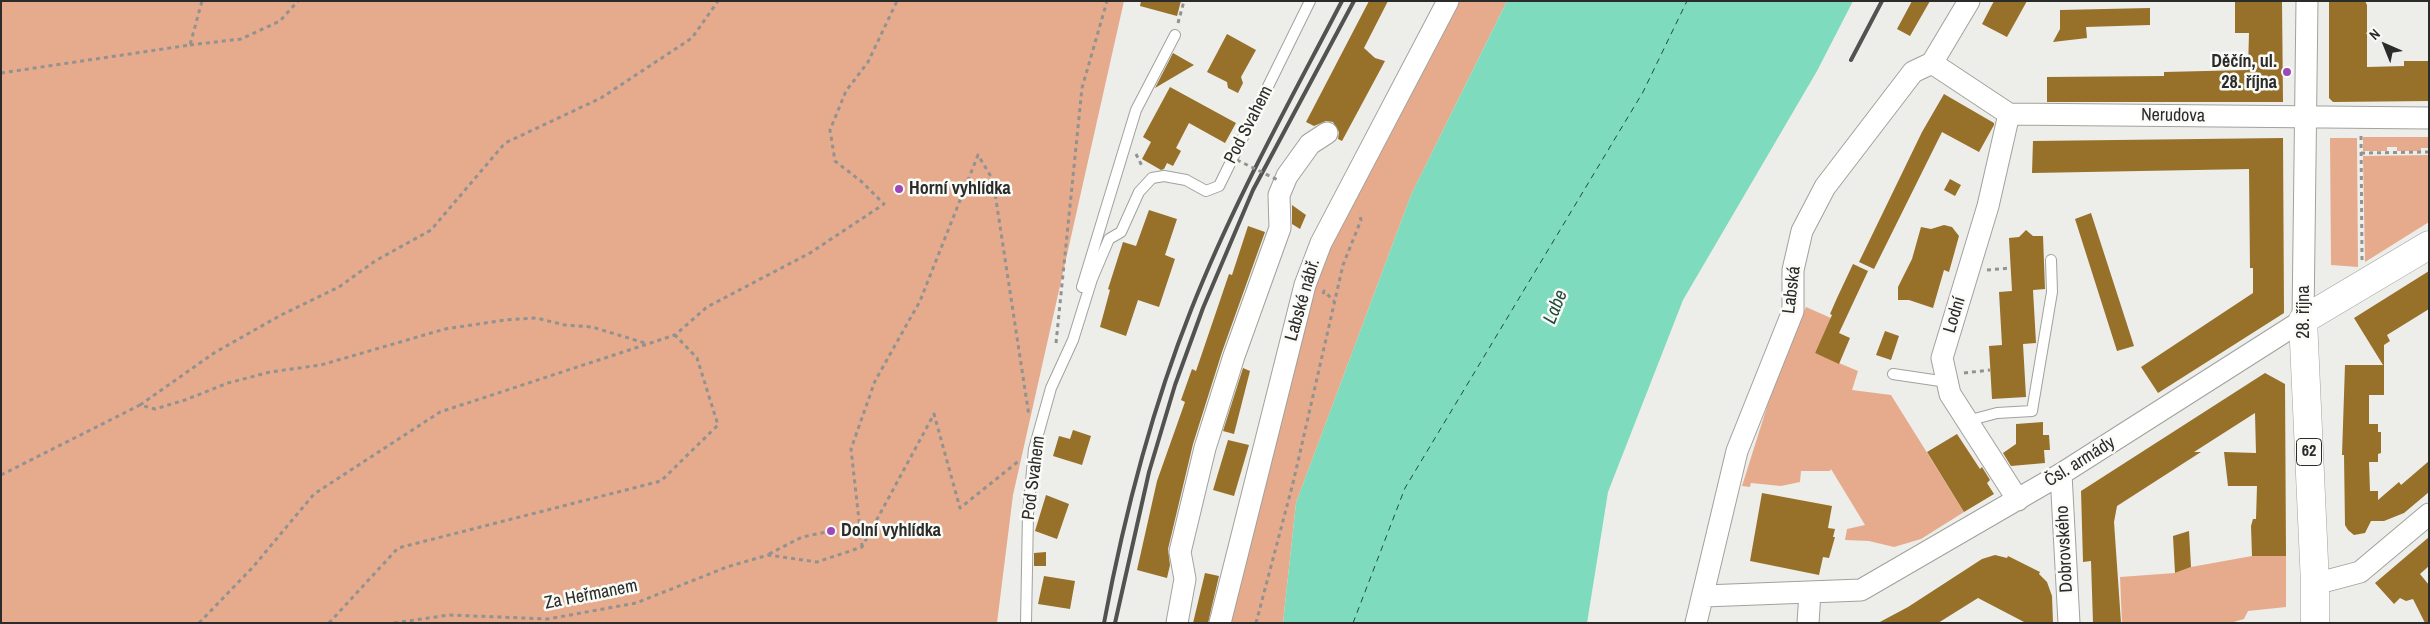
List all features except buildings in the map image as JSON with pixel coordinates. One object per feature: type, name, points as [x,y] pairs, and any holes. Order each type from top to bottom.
[{"type":"main road","name":"Čsl. armády","points":[[2303,320],[2429,245]]},
{"type":"main road","name":"28. října","points":[[2303,320],[2315,584],[2315,623]]},
{"type":"street","name":"Labské nábř.","points":[[1220,623],[1305,285],[1321,243],[1339,207],[1448,1]]},
{"type":"street","name":"Labská","points":[[1696,623],[1704,596],[1737,451],[1792,311],[1793,270],[1802,231],[1825,187],[1912,72],[1932,62],[1970,1]]},
{"type":"street","name":"28. října","points":[[2303,320],[2307,1]]},
{"type":"street","points":[[1932,62],[2009,114]]},
{"type":"street","name":"Nerudova","points":[[2009,114],[2429,118]]},
{"type":"street","name":"Lodní","points":[[2009,114],[1988,206],[1942,358],[1950,394],[2018,500]]},
{"type":"street","points":[[1176,623],[1185,579],[1180,552],[1205,448],[1234,356],[1280,228],[1279,195],[1287,176],[1310,144],[1327,133]]},
{"type":"street","name":"Čsl. armády","points":[[1704,596],[1861,590],[2061,474],[2303,320]]},
{"type":"street","name":"Dobrovského","points":[[2061,474],[2069,623]]},
{"type":"street","points":[[2315,584],[2360,572],[2429,514]]},
{"type":"street","points":[[1808,623],[1810,593]]},
{"type":"lane","name":"Pod Svahem","points":[[1026,623],[1028,514],[1034,449],[1051,388],[1073,340],[1092,279],[1110,239],[1121,232],[1139,192],[1152,178],[1164,176],[1186,180],[1206,190],[1219,186],[1231,157],[1310,1]]},
{"type":"lane","name":"Pod Svahem","points":[[1073,340],[1082,288],[1130,130],[1140,102],[1175,36]]},
{"type":"lane","points":[[1967,421],[1998,413],[2032,411],[2052,292],[2051,260]]},
{"type":"lane","points":[[1893,374],[1946,378]]},
{"type":"path","points":[[190,45],[202,1]]},
{"type":"path","points":[[1,73],[241,39],[280,21],[298,1]]},
{"type":"path","points":[[1,475],[140,405],[214,352],[281,315],[340,287],[375,261],[431,230],[505,143],[601,98],[692,38],[718,1]]},
{"type":"path","points":[[199,623],[253,567],[314,494],[440,412],[675,335],[707,307],[810,253],[884,204],[862,182],[834,161],[830,130],[846,91],[868,62],[897,1]]},
{"type":"path","points":[[1055,350],[1082,88],[1107,1]]},
{"type":"path","points":[[1175,36],[1184,1]]},
{"type":"path","points":[[2361,118],[2362,266],[2366,282]]},
{"type":"path","points":[[1130,130],[1139,161],[1152,178]]},
{"type":"path","points":[[2361,153],[2429,152]]},
{"type":"path","points":[[768,555],[817,562],[862,548],[934,414],[960,508],[1034,449],[993,180],[978,154],[920,301],[875,381],[851,449],[862,548]]},
{"type":"path","points":[[1237,160],[1278,180]]},
{"type":"path","points":[[1256,623],[1292,482],[1343,265],[1361,220],[1356,203],[1339,207]]},
{"type":"path","points":[[1324,292],[1334,301]]},
{"type":"path","points":[[140,405],[155,409],[185,400],[228,383],[270,372],[321,365],[445,328],[505,320],[536,318],[565,325],[592,327],[646,343]]},
{"type":"path","points":[[329,623],[398,548],[661,480],[718,425],[697,358],[675,335]]},
{"type":"path","points":[[1946,378],[1990,370]]},
{"type":"path","points":[[768,555],[802,537],[831,531]]},
{"type":"path","name":"Za Heřmanem","points":[[394,623],[449,615],[548,619],[636,602],[727,567],[768,555]]},
{"type":"shaded area","points":[[1,1],[1124,1],[1013,495],[997,623],[1,623]]},
{"type":"shaded area","points":[[1460,1],[1507,1],[1411,195],[1296,503],[1283,623],[1228,623],[1314,290],[1334,236]]},
{"type":"shaded area","points":[[2363,137],[2429,137],[2429,148],[2421,148],[2421,151],[2397,151],[2397,147],[2387,147],[2387,151],[2363,151]]},
{"type":"shaded area","points":[[2330,138],[2357,138],[2358,267],[2331,265]]},
{"type":"shaded area","points":[[2429,155],[2429,222],[2365,262],[2363,156]]},
{"type":"shaded area","points":[[1806,307],[1831,318],[1815,353],[1858,371],[1852,390],[1891,395],[1964,512],[1921,539],[1894,547],[1869,541],[1845,540],[1847,529],[1865,525],[1831,469],[1830,471],[1801,471],[1800,482],[1781,486],[1751,483],[1750,487],[1742,486],[1778,372]]},
{"type":"shaded area","points":[[2252,556],[2286,556],[2286,607],[2248,611],[2244,619],[2230,623],[2122,623],[2120,577],[2175,573],[2191,567]]},
{"type":"water","name":"Labe","points":[[1507,1],[1853,1],[1817,71],[1683,300],[1608,492],[1587,623],[1283,623],[1296,503],[1411,195]]},
{"type":"ferry route","points":[[1353,623],[1405,488],[1643,92],[1687,1]]},
{"type":"railway","points":[[1104,623],[1120,543],[1140,464],[1163,386],[1191,310],[1243,192],[1342,1]]},
{"type":"railway","points":[[1115,623],[1149,472],[1175,385],[1203,308],[1253,190],[1354,1]]},
{"type":"railway","points":[[1851,60],[1882,1]]},
{"type":"place","name":"Děčín, ul. 28. října","points":[[2287,72]]},
{"type":"place","name":"Horní vyhlídka","points":[[899,189]]},
{"type":"place","name":"Dolní vyhlídka","points":[[831,531]]}]
